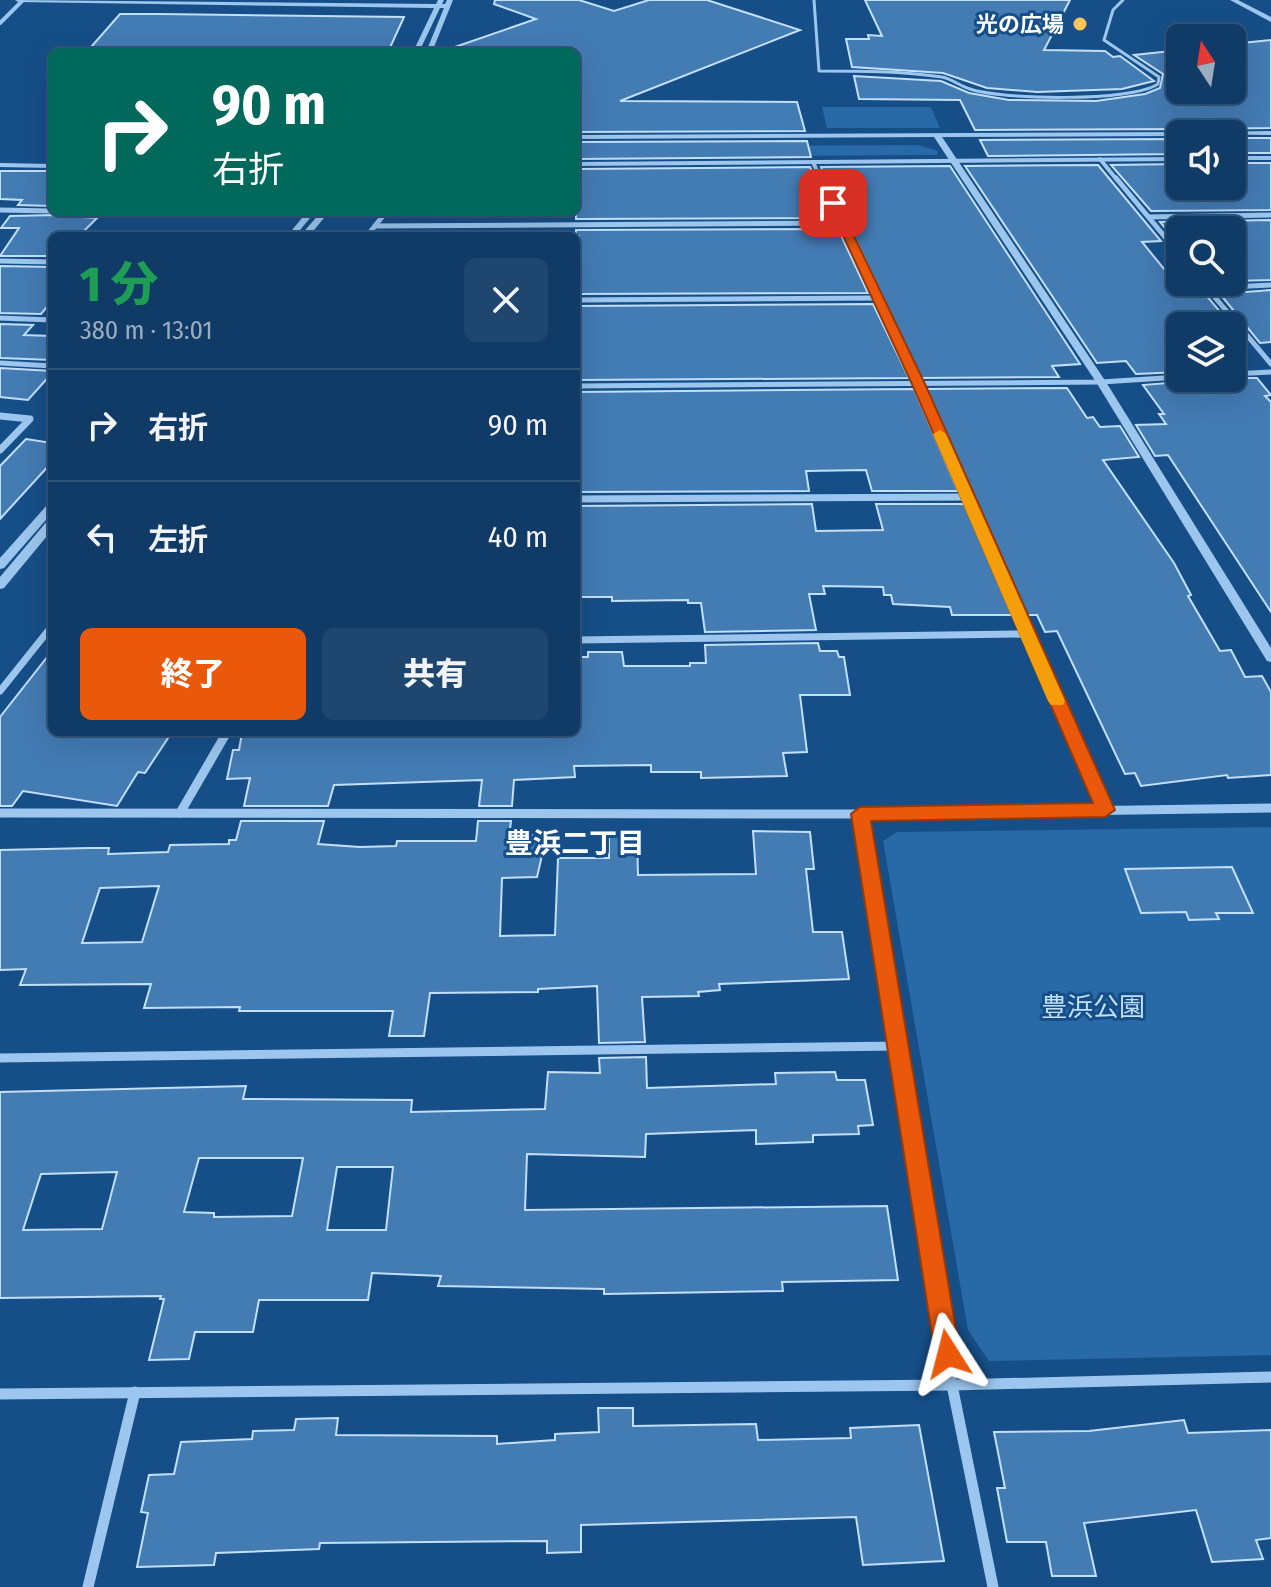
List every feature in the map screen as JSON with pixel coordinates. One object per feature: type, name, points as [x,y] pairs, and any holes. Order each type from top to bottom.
[{"type":"street","points":[[0,23],[21,0],[449,3],[431,48]]},
{"type":"street","points":[[1233,0],[1271,20]]},
{"type":"street","points":[[418,48],[439,3]]},
{"type":"street","points":[[1246,133],[1271,133]]},
{"type":"street","points":[[580,137],[1166,134]]},
{"type":"street","points":[[937,136],[1101,382],[1271,658]]},
{"type":"street","points":[[1246,158],[1271,158]]},
{"type":"street","points":[[1100,159],[1166,238]]},
{"type":"street","points":[[580,164],[1166,159]]},
{"type":"street","points":[[813,162],[918,384],[1105,810]]},
{"type":"street","points":[[0,165],[48,166]]},
{"type":"street","points":[[0,210],[48,211]]},
{"type":"street","points":[[1149,217],[1271,215]]},
{"type":"street","points":[[294,232],[308,216]]},
{"type":"street","points":[[308,232],[322,216]]},
{"type":"street","points":[[370,232],[383,216]]},
{"type":"street","points":[[375,226],[843,223]]},
{"type":"street","points":[[0,261],[48,262]]},
{"type":"street","points":[[1246,286],[1271,285]]},
{"type":"street","points":[[1215,296],[1271,364]]},
{"type":"street","points":[[580,300],[877,298]]},
{"type":"street","points":[[0,318],[48,320]]},
{"type":"street","points":[[0,363],[48,366]]},
{"type":"street","points":[[1246,373],[1271,372]]},
{"type":"street","points":[[580,386],[1101,382],[1166,378]]},
{"type":"street","points":[[0,416],[30,419],[0,450]]},
{"type":"street","points":[[580,499],[967,497]]},
{"type":"street","points":[[0,565],[48,511]]},
{"type":"street","points":[[0,585],[48,528]]},
{"type":"street","points":[[0,691],[48,631]]},
{"type":"street","points":[[580,640],[1027,634]]},
{"type":"street","points":[[180,813],[225,736]]},
{"type":"street","points":[[0,813],[860,814],[1271,808]]},
{"type":"street","points":[[860,814],[900,1046],[952,1385],[993,1587]]},
{"type":"street","points":[[0,1058],[900,1046]]},
{"type":"street","points":[[0,1394],[952,1385],[1271,1377]]},
{"type":"street","points":[[88,1587],[135,1392]]},
{"type":"lane","points":[[814,0],[819,71],[886,71],[947,78],[971,90],[1066,98],[1125,95],[1148,91],[1158,84],[1159,77],[1104,40],[1113,10],[1123,0]]},
{"type":"green space","points":[[822,107],[931,107],[940,128],[827,128]]},
{"type":"green space","points":[[918,145],[938,151],[937,155],[580,157],[580,147]]},
{"type":"green space","name":"豊浜公園","points":[[1271,827],[1271,1355],[989,1361],[968,1330],[883,841],[897,832]]},
{"type":"building","points":[[495,0],[579,0],[614,11],[649,0],[707,0],[800,30],[620,101],[797,102],[805,131],[580,132],[580,48],[455,48],[536,19],[494,4]]},
{"type":"building","points":[[865,0],[1070,0],[1044,50],[1105,51],[1113,57],[1120,56],[1154,81],[1122,89],[1037,92],[987,88],[943,73],[852,67],[846,39],[882,36]]},
{"type":"building","points":[[120,14],[404,17],[390,48],[91,47]]},
{"type":"building","points":[[1271,40],[1271,128],[1246,128],[1246,120],[1166,120],[1166,129],[975,130],[960,100],[859,99],[854,76],[941,81],[969,93],[1009,100],[1096,101],[1145,94],[1160,88],[1163,74],[1134,55],[1166,52],[1166,104],[1246,104],[1246,43]]},
{"type":"building","points":[[1246,138],[1271,138],[1271,153],[1246,153]]},
{"type":"building","points":[[1166,139],[1166,154],[988,156],[980,140]]},
{"type":"building","points":[[807,141],[811,157],[580,159],[580,142]]},
{"type":"building","points":[[1246,163],[1271,163],[1271,210],[1151,211],[1111,165],[1166,164],[1166,200],[1246,200]]},
{"type":"building","points":[[1098,165],[1161,241],[1142,242],[1166,271],[1166,296],[1207,296],[1220,312],[1166,312],[1166,373],[1136,374],[1126,361],[1097,363],[965,166]]},
{"type":"building","points":[[950,166],[1080,364],[1052,366],[1059,377],[921,378],[821,167]]},
{"type":"building","points":[[810,167],[833,218],[576,219],[580,216],[580,169]]},
{"type":"building","points":[[0,171],[48,171],[48,206],[18,205],[22,200],[0,199]]},
{"type":"building","points":[[10,216],[97,218],[83,232],[48,232],[48,256],[0,256],[19,228],[1,228]]},
{"type":"building","points":[[1246,220],[1271,220],[1271,280],[1246,281]]},
{"type":"building","points":[[838,229],[868,293],[580,294],[580,232],[576,230]]},
{"type":"building","points":[[0,266],[48,267],[48,306],[41,314],[0,313]]},
{"type":"building","points":[[1271,290],[1271,342],[1260,343],[1246,326],[1246,312],[1235,312],[1222,296],[1246,296],[1246,292]]},
{"type":"building","points":[[873,304],[909,378],[580,380],[580,306]]},
{"type":"building","points":[[0,324],[33,325],[24,335],[48,336],[48,360],[0,358]]},
{"type":"building","points":[[0,368],[48,371],[48,378],[28,400],[0,397]]},
{"type":"building","points":[[1246,378],[1257,378],[1271,395],[1265,396],[1271,402],[1271,612],[1168,455],[1155,456],[1136,425],[1166,424],[1159,414],[1164,414],[1143,385],[1166,383],[1166,392],[1246,392]]},
{"type":"building","points":[[1067,388],[1087,418],[1093,417],[1100,427],[1120,426],[1139,457],[1103,460],[1174,563],[1191,595],[1188,596],[1220,651],[1231,650],[1245,677],[1262,676],[1271,692],[1271,775],[1228,778],[1227,775],[1141,786],[1135,773],[1125,774],[1057,631],[1045,632],[1037,615],[1026,615],[926,389]]},
{"type":"building","points":[[914,389],[958,491],[872,491],[866,470],[806,471],[809,491],[580,492],[580,392]]},
{"type":"building","points":[[26,439],[48,442],[48,466],[0,519],[0,466]]},
{"type":"building","points":[[812,504],[816,531],[883,530],[876,504],[964,504],[1012,615],[952,615],[950,607],[893,604],[891,595],[884,595],[883,587],[823,586],[825,594],[809,594],[816,630],[705,632],[701,603],[688,603],[688,600],[612,601],[612,597],[580,597],[580,506]]},
{"type":"building","points":[[818,643],[820,651],[837,651],[839,657],[844,657],[850,695],[800,695],[807,752],[783,753],[787,776],[701,778],[701,772],[651,772],[651,765],[574,766],[575,777],[514,780],[512,806],[479,806],[482,780],[334,785],[328,806],[244,806],[250,778],[227,779],[233,750],[239,750],[241,736],[580,736],[580,657],[588,657],[588,652],[622,652],[624,666],[690,666],[690,663],[706,663],[705,645]]},
{"type":"building","points":[[48,656],[48,736],[169,736],[145,773],[138,772],[117,806],[23,791],[12,806],[0,806],[0,717]]},
{"type":"building","points":[[241,821],[324,821],[318,844],[360,847],[396,846],[397,841],[476,841],[478,821],[511,821],[509,838],[547,834],[537,877],[502,878],[500,936],[555,935],[558,858],[609,858],[609,835],[637,835],[638,875],[756,874],[753,831],[810,832],[814,869],[806,869],[813,932],[842,932],[849,979],[719,984],[720,990],[698,992],[699,996],[642,997],[645,1042],[599,1043],[597,986],[538,989],[538,992],[430,993],[424,1036],[389,1036],[393,1011],[144,1008],[151,984],[20,985],[26,969],[0,970],[0,850],[109,848],[108,854],[168,852],[170,845],[229,844],[229,840],[236,840]],"holes":[[[159,886],[142,942],[82,943],[100,888]]]},
{"type":"building","points":[[1232,867],[1253,913],[1216,913],[1219,919],[1189,920],[1186,912],[1141,913],[1125,869]]},
{"type":"building","points":[[646,1057],[647,1088],[776,1084],[775,1073],[835,1072],[837,1080],[865,1080],[873,1125],[858,1126],[859,1134],[813,1135],[813,1142],[756,1144],[756,1130],[646,1134],[645,1157],[527,1154],[525,1210],[887,1206],[898,1280],[782,1282],[783,1291],[604,1294],[604,1289],[438,1286],[441,1276],[372,1273],[368,1300],[259,1300],[253,1332],[195,1332],[189,1359],[149,1360],[164,1299],[160,1299],[161,1296],[0,1298],[0,1092],[246,1086],[243,1099],[412,1100],[411,1112],[545,1109],[548,1072],[600,1073],[599,1058]],"holes":[[[199,1158],[303,1158],[292,1216],[214,1217],[214,1213],[184,1212]],[[337,1167],[393,1167],[386,1230],[327,1230]],[[117,1172],[102,1229],[23,1230],[41,1174]]]},
{"type":"building","points":[[598,1408],[633,1408],[633,1426],[756,1424],[758,1440],[851,1438],[850,1428],[919,1425],[944,1561],[863,1565],[856,1517],[581,1525],[581,1552],[547,1553],[547,1541],[320,1543],[319,1549],[216,1553],[214,1565],[137,1567],[148,1513],[141,1512],[149,1475],[174,1474],[181,1442],[252,1439],[253,1431],[294,1430],[296,1419],[338,1418],[336,1435],[497,1436],[497,1444],[555,1440],[555,1434],[599,1432]]},
{"type":"building","points":[[1184,1420],[1188,1433],[1271,1430],[1271,1538],[1256,1540],[1263,1559],[1212,1562],[1196,1510],[1084,1523],[1096,1576],[1052,1576],[1046,1542],[1007,1542],[997,1488],[1005,1488],[994,1432],[1089,1431]]},
{"type":"slow traffic","points":[[940,434],[1057,701]]},
{"type":"place","name":"光の広場","points":[[1080,24]]},
{"type":"district","name":"豊浜二丁目","points":[[575,843]]},
{"type":"route","points":[[833,203],[918,384],[1105,810],[860,814],[948,1354]]}]
